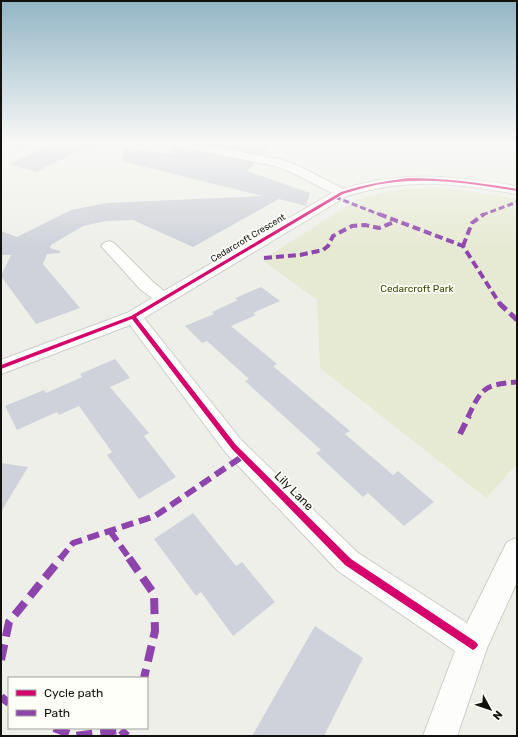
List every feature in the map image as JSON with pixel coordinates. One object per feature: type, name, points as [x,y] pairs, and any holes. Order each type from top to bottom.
[{"type":"street","points":[[309,177],[342,193]]},
{"type":"street","name":"Cedarcroft Crescent","points":[[1,367],[133,317],[342,193],[362,186],[390,180],[427,178],[464,181],[517,190]]},
{"type":"street","points":[[109,246],[146,284],[163,299]]},
{"type":"street","name":"Lily Lane","points":[[133,317],[234,447],[348,562],[473,645]]},
{"type":"street","points":[[440,736],[473,645],[517,551]]},
{"type":"green space","name":"Cedarcroft Park","points":[[438,188],[463,190],[517,199],[517,464],[486,498],[320,368],[317,300],[262,260],[362,198],[403,189]]},
{"type":"building","points":[[188,177],[265,177],[310,193],[306,206],[279,199],[193,247],[133,220],[106,221],[83,226],[51,245],[50,248],[60,251],[60,253],[47,254],[43,264],[80,308],[36,324],[1,276],[11,255],[1,255],[1,231],[17,237],[71,210],[107,203],[262,196]]},
{"type":"building","points":[[261,287],[280,301],[253,313],[256,315],[231,326],[277,364],[273,366],[350,431],[345,434],[393,475],[398,471],[434,502],[404,526],[368,493],[363,497],[316,453],[321,450],[245,381],[249,379],[207,341],[202,343],[185,326],[214,314],[212,312],[238,300],[235,298]]},
{"type":"building","points":[[115,359],[130,378],[110,387],[149,433],[144,436],[176,477],[139,499],[107,455],[112,452],[79,406],[59,415],[57,412],[17,430],[5,406],[44,390],[46,393],[82,377],[80,374]]},
{"type":"building","points":[[1,463],[28,467],[1,512]]},
{"type":"building","points":[[193,513],[236,566],[242,562],[275,602],[233,636],[201,592],[196,596],[154,539]]},
{"type":"building","points":[[315,626],[363,658],[324,736],[252,736]]},
{"type":"marked path","points":[[335,197],[463,246],[499,303],[517,320]]},
{"type":"marked path","points":[[463,246],[472,223],[476,219],[487,212],[517,202]]},
{"type":"marked path","points":[[264,258],[300,255],[323,250],[328,246],[333,236],[352,226],[365,225],[379,228],[397,221]]},
{"type":"marked path","points":[[460,434],[475,403],[486,388],[497,384],[517,382]]},
{"type":"marked path","points":[[1,660],[9,622],[73,543],[155,516],[243,456]]},
{"type":"marked path","points":[[110,531],[154,594],[155,631],[144,677]]},
{"type":"marked path","points":[[1,697],[8,702]]},
{"type":"marked path","points":[[57,729],[75,736],[122,729]]},
{"type":"marked path","points":[[121,730],[127,736]]},
{"type":"cycle path","points":[[1,367],[133,317],[342,193],[365,186],[408,179],[450,180],[517,190]]},
{"type":"cycle path","points":[[133,317],[234,447],[348,562],[473,645]]}]
